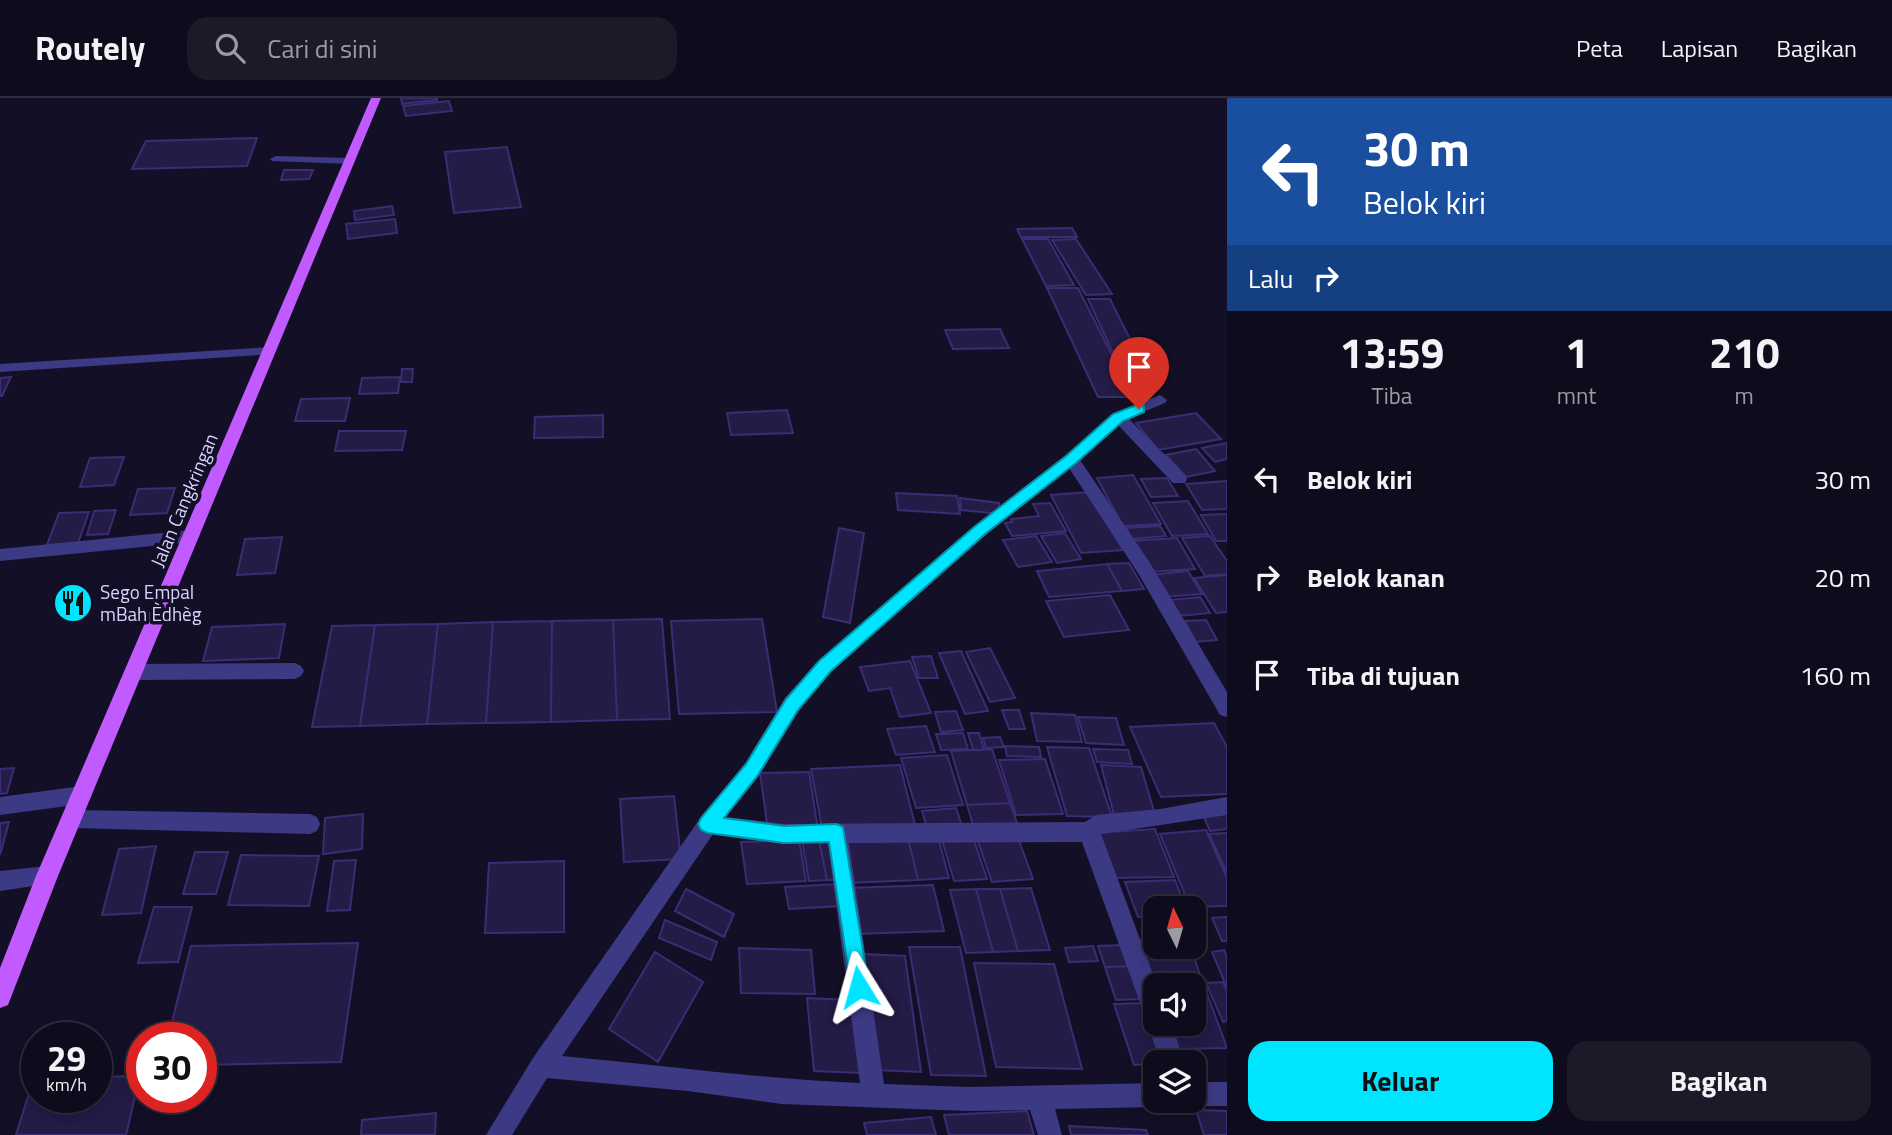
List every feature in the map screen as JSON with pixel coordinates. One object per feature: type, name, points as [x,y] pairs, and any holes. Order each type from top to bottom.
[{"type":"main road","name":"Jalan Cangkringan","points":[[0,997],[47,876],[376,98]]},
{"type":"street","points":[[276,159],[350,161]]},
{"type":"street","points":[[0,369],[270,351]]},
{"type":"street","points":[[498,1135],[541,1066],[708,824],[752,769],[792,705],[825,666],[980,531],[1071,459],[1118,417],[1160,400]]},
{"type":"street","points":[[1118,417],[1179,479]]},
{"type":"street","points":[[1071,459],[1144,568],[1227,709]]},
{"type":"street","points":[[0,555],[192,536]]},
{"type":"street","points":[[134,672],[295,671]]},
{"type":"street","points":[[0,806],[82,796]]},
{"type":"street","points":[[1090,832],[1096,824],[1160,818],[1227,806]]},
{"type":"street","points":[[72,819],[310,824]]},
{"type":"street","points":[[708,824],[784,834],[1090,832]]},
{"type":"street","points":[[1090,832],[1096,855],[1143,979]]},
{"type":"street","points":[[837,833],[874,1096]]},
{"type":"street","points":[[0,881],[47,876]]},
{"type":"street","points":[[541,1066],[688,1079],[782,1092],[968,1099],[1143,1095]]},
{"type":"street","points":[[1206,1094],[1227,1094]]},
{"type":"street","points":[[1039,1098],[1050,1135]]},
{"type":"building","points":[[401,98],[437,98],[437,100],[402,104]]},
{"type":"building","points":[[449,101],[452,111],[406,116],[403,106]]},
{"type":"building","points":[[257,138],[247,166],[132,169],[146,141]]},
{"type":"building","points":[[507,147],[521,207],[454,213],[445,152]]},
{"type":"building","points":[[284,170],[313,170],[309,179],[281,180]]},
{"type":"building","points":[[392,206],[394,215],[355,220],[354,211]]},
{"type":"building","points":[[395,219],[397,233],[348,239],[346,224]]},
{"type":"building","points":[[1072,228],[1077,237],[1021,237],[1017,229]]},
{"type":"building","points":[[1022,239],[1048,239],[1074,285],[1046,286]]},
{"type":"building","points":[[1076,239],[1112,294],[1086,295],[1052,240]]},
{"type":"building","points":[[1047,288],[1078,288],[1133,397],[1098,397]]},
{"type":"building","points":[[1088,299],[1110,299],[1139,357],[1115,357]]},
{"type":"building","points":[[1000,329],[1009,348],[953,349],[945,330]]},
{"type":"building","points":[[1118,359],[1138,359],[1149,377],[1128,378]]},
{"type":"building","points":[[402,369],[413,369],[412,382],[401,382]]},
{"type":"building","points":[[11,377],[2,396],[0,396],[0,378]]},
{"type":"building","points":[[400,377],[398,393],[359,394],[362,378]]},
{"type":"building","points":[[350,398],[345,421],[295,421],[301,399]]},
{"type":"building","points":[[787,410],[793,433],[731,435],[727,413]]},
{"type":"building","points":[[1196,413],[1221,439],[1158,450],[1136,423]]},
{"type":"building","points":[[603,415],[603,437],[534,438],[535,417]]},
{"type":"building","points":[[339,431],[406,431],[402,450],[335,451]]},
{"type":"building","points":[[1227,443],[1227,459],[1215,462],[1202,448]]},
{"type":"building","points":[[1196,449],[1215,471],[1186,477],[1166,455]]},
{"type":"building","points":[[124,457],[114,485],[80,487],[90,458]]},
{"type":"building","points":[[1133,475],[1161,524],[1123,526],[1097,478]]},
{"type":"building","points":[[1167,478],[1178,496],[1151,497],[1141,479]]},
{"type":"building","points":[[1227,481],[1227,509],[1202,510],[1186,484]]},
{"type":"building","points":[[175,488],[167,513],[130,515],[138,489]]},
{"type":"building","points":[[1090,492],[1123,550],[1081,553],[1051,495]]},
{"type":"building","points":[[896,493],[957,496],[960,514],[898,510]]},
{"type":"building","points":[[960,498],[999,503],[1000,514],[961,510]]},
{"type":"building","points":[[1188,501],[1208,534],[1172,536],[1153,503]]},
{"type":"building","points":[[1050,503],[1066,531],[1012,536],[1005,523],[1012,522],[1011,519],[1039,516],[1033,504]]},
{"type":"building","points":[[116,510],[108,534],[87,535],[94,511]]},
{"type":"building","points":[[89,512],[78,543],[47,545],[59,513]]},
{"type":"building","points":[[1227,514],[1227,541],[1216,541],[1201,515]]},
{"type":"building","points":[[1160,526],[1166,536],[1132,539],[1126,528]]},
{"type":"building","points":[[839,528],[864,533],[850,623],[823,617]]},
{"type":"building","points":[[1065,533],[1081,559],[1057,563],[1041,536]]},
{"type":"building","points":[[1036,536],[1052,562],[1018,567],[1003,540]]},
{"type":"building","points":[[1210,536],[1227,561],[1227,574],[1205,576],[1182,538]]},
{"type":"building","points":[[282,537],[275,573],[237,575],[245,539]]},
{"type":"building","points":[[1177,538],[1195,569],[1149,572],[1132,541]]},
{"type":"building","points":[[1129,563],[1144,589],[1122,591],[1107,564]]},
{"type":"building","points":[[1107,564],[1122,591],[1049,597],[1037,571]]},
{"type":"building","points":[[1188,571],[1202,594],[1163,597],[1150,575]]},
{"type":"building","points":[[1227,575],[1227,612],[1216,613],[1194,578]]},
{"type":"building","points":[[1110,595],[1129,630],[1064,637],[1046,601]]},
{"type":"building","points":[[1200,597],[1210,613],[1179,616],[1169,600]]},
{"type":"building","points":[[662,619],[670,719],[617,720],[613,620]]},
{"type":"building","points":[[762,619],[777,712],[679,714],[671,621]]},
{"type":"building","points":[[613,620],[617,720],[551,722],[552,621]]},
{"type":"building","points":[[1206,620],[1217,640],[1195,642],[1185,621]]},
{"type":"building","points":[[552,621],[551,722],[486,723],[493,622]]},
{"type":"building","points":[[493,622],[486,723],[427,724],[438,624]]},
{"type":"building","points":[[285,624],[279,658],[203,661],[212,627]]},
{"type":"building","points":[[438,624],[427,724],[360,726],[375,625]]},
{"type":"building","points":[[375,625],[360,726],[312,727],[332,626]]},
{"type":"building","points":[[990,648],[1015,698],[990,702],[966,652]]},
{"type":"building","points":[[961,651],[988,711],[965,714],[939,653]]},
{"type":"building","points":[[931,656],[938,678],[919,678],[912,657]]},
{"type":"building","points":[[910,661],[931,713],[900,717],[890,688],[869,691],[860,667]]},
{"type":"building","points":[[1002,710],[1019,710],[1025,729],[1009,729]]},
{"type":"building","points":[[956,711],[963,730],[941,732],[935,712]]},
{"type":"building","points":[[1031,713],[1075,715],[1082,742],[1037,741]]},
{"type":"building","points":[[1078,717],[1116,718],[1124,745],[1086,743]]},
{"type":"building","points":[[1214,723],[1227,747],[1227,794],[1161,797],[1130,727]]},
{"type":"building","points":[[926,726],[935,752],[896,755],[887,729]]},
{"type":"building","points":[[963,733],[968,749],[941,750],[936,734]]},
{"type":"building","points":[[968,733],[979,733],[984,750],[973,750]]},
{"type":"building","points":[[1000,737],[1004,747],[986,748],[983,738]]},
{"type":"building","points":[[1005,746],[1039,747],[1041,757],[1007,756]]},
{"type":"building","points":[[1047,747],[1089,748],[1112,817],[1067,816]]},
{"type":"building","points":[[992,749],[1010,803],[967,805],[951,751]]},
{"type":"building","points":[[1093,749],[1128,750],[1132,764],[1097,762]]},
{"type":"building","points":[[947,755],[963,805],[916,808],[901,758]]},
{"type":"building","points":[[1045,759],[1063,814],[1016,815],[999,760]]},
{"type":"building","points":[[900,765],[915,825],[822,828],[811,769]]},
{"type":"building","points":[[1101,765],[1141,767],[1156,818],[1114,815]]},
{"type":"building","points":[[14,768],[7,793],[0,794],[0,769]]},
{"type":"building","points":[[809,772],[818,829],[768,830],[760,773]]},
{"type":"building","points":[[674,796],[681,859],[624,862],[620,799]]},
{"type":"building","points":[[1010,803],[1018,826],[974,828],[967,805]]},
{"type":"building","points":[[956,808],[962,826],[927,828],[922,811]]},
{"type":"building","points":[[1227,813],[1227,829],[1210,831],[1203,815]]},
{"type":"building","points":[[363,814],[362,849],[323,854],[325,818]]},
{"type":"building","points":[[9,822],[0,855],[0,823]]},
{"type":"building","points":[[1155,829],[1174,877],[1108,878],[1094,833]]},
{"type":"building","points":[[1206,830],[1227,878],[1227,906],[1206,907],[1206,896],[1185,896],[1160,834]]},
{"type":"building","points":[[1227,833],[1227,873],[1209,834]]},
{"type":"building","points":[[1017,835],[1033,879],[992,882],[977,839]]},
{"type":"building","points":[[938,837],[949,878],[918,880],[908,838]]},
{"type":"building","points":[[973,837],[987,879],[954,881],[942,840]]},
{"type":"building","points":[[908,838],[918,880],[847,883],[839,842]]},
{"type":"building","points":[[833,839],[841,880],[827,880],[819,840]]},
{"type":"building","points":[[799,840],[806,881],[747,884],[741,842]]},
{"type":"building","points":[[819,840],[827,880],[809,881],[802,841]]},
{"type":"building","points":[[156,846],[141,913],[102,915],[119,849]]},
{"type":"building","points":[[195,852],[228,852],[216,894],[183,894]]},
{"type":"building","points":[[241,855],[319,856],[309,906],[228,905]]},
{"type":"building","points":[[356,860],[350,910],[327,911],[334,861]]},
{"type":"building","points":[[564,861],[564,932],[485,933],[489,863]]},
{"type":"building","points":[[1175,880],[1181,896],[1143,896],[1143,917],[1138,917],[1125,882]]},
{"type":"building","points":[[838,884],[842,906],[789,909],[785,887]]},
{"type":"building","points":[[933,885],[944,931],[856,934],[847,888]]},
{"type":"building","points":[[1031,888],[1050,950],[1018,951],[1000,889]]},
{"type":"building","points":[[686,889],[734,914],[724,937],[675,911]]},
{"type":"building","points":[[976,889],[1000,889],[1018,951],[993,952]]},
{"type":"building","points":[[976,889],[993,952],[966,953],[950,890]]},
{"type":"building","points":[[154,907],[192,907],[178,962],[138,963]]},
{"type":"building","points":[[1227,917],[1227,941],[1222,941],[1212,918]]},
{"type":"building","points":[[665,920],[717,942],[711,960],[659,938]]},
{"type":"building","points":[[358,943],[341,1062],[217,1065],[217,1022],[172,1022],[191,946]]},
{"type":"building","points":[[1124,945],[1131,966],[1105,967],[1098,946]]},
{"type":"building","points":[[1093,946],[1098,961],[1069,962],[1065,948]]},
{"type":"building","points":[[909,947],[960,947],[986,1076],[931,1075]]},
{"type":"building","points":[[739,948],[811,950],[815,994],[741,993]]},
{"type":"building","points":[[1224,950],[1227,958],[1227,988],[1212,952]]},
{"type":"building","points":[[655,952],[703,982],[658,1062],[609,1029]]},
{"type":"building","points":[[863,954],[905,956],[921,1072],[875,1070]]},
{"type":"building","points":[[1146,959],[1194,959],[1200,973],[1151,973]]},
{"type":"building","points":[[974,963],[1054,964],[1082,1069],[996,1067]]},
{"type":"building","points":[[1131,966],[1143,999],[1116,1000],[1105,967]]},
{"type":"building","points":[[1223,982],[1227,992],[1227,1021],[1223,1022],[1206,983]]},
{"type":"building","points":[[1206,991],[1227,1048],[1177,1049],[1172,1036],[1206,1036]]},
{"type":"building","points":[[807,998],[852,1000],[861,1073],[814,1071]]},
{"type":"building","points":[[1143,1003],[1143,1036],[1158,1036],[1163,1050],[1143,1050],[1143,1064],[1134,1065],[1114,1004]]},
{"type":"building","points":[[126,1076],[126,1113],[131,1113],[126,1135],[16,1135],[23,1113],[112,1113],[112,1077]]},
{"type":"building","points":[[1027,1111],[1034,1135],[949,1135],[944,1115]]},
{"type":"building","points":[[1227,1111],[1227,1135],[1204,1135],[1197,1113]]},
{"type":"building","points":[[436,1113],[435,1135],[361,1135],[362,1120]]},
{"type":"building","points":[[931,1117],[936,1135],[867,1135],[864,1123]]},
{"type":"building","points":[[1069,1126],[1146,1130],[1148,1135],[1071,1135]]},
{"type":"place","name":"Sego Empal mBah Èdhèg","points":[[73,603]]},
{"type":"route","points":[[859,987],[837,833],[784,834],[708,824],[752,769],[792,705],[825,666],[980,531],[1071,459],[1118,417],[1139,409]]}]
